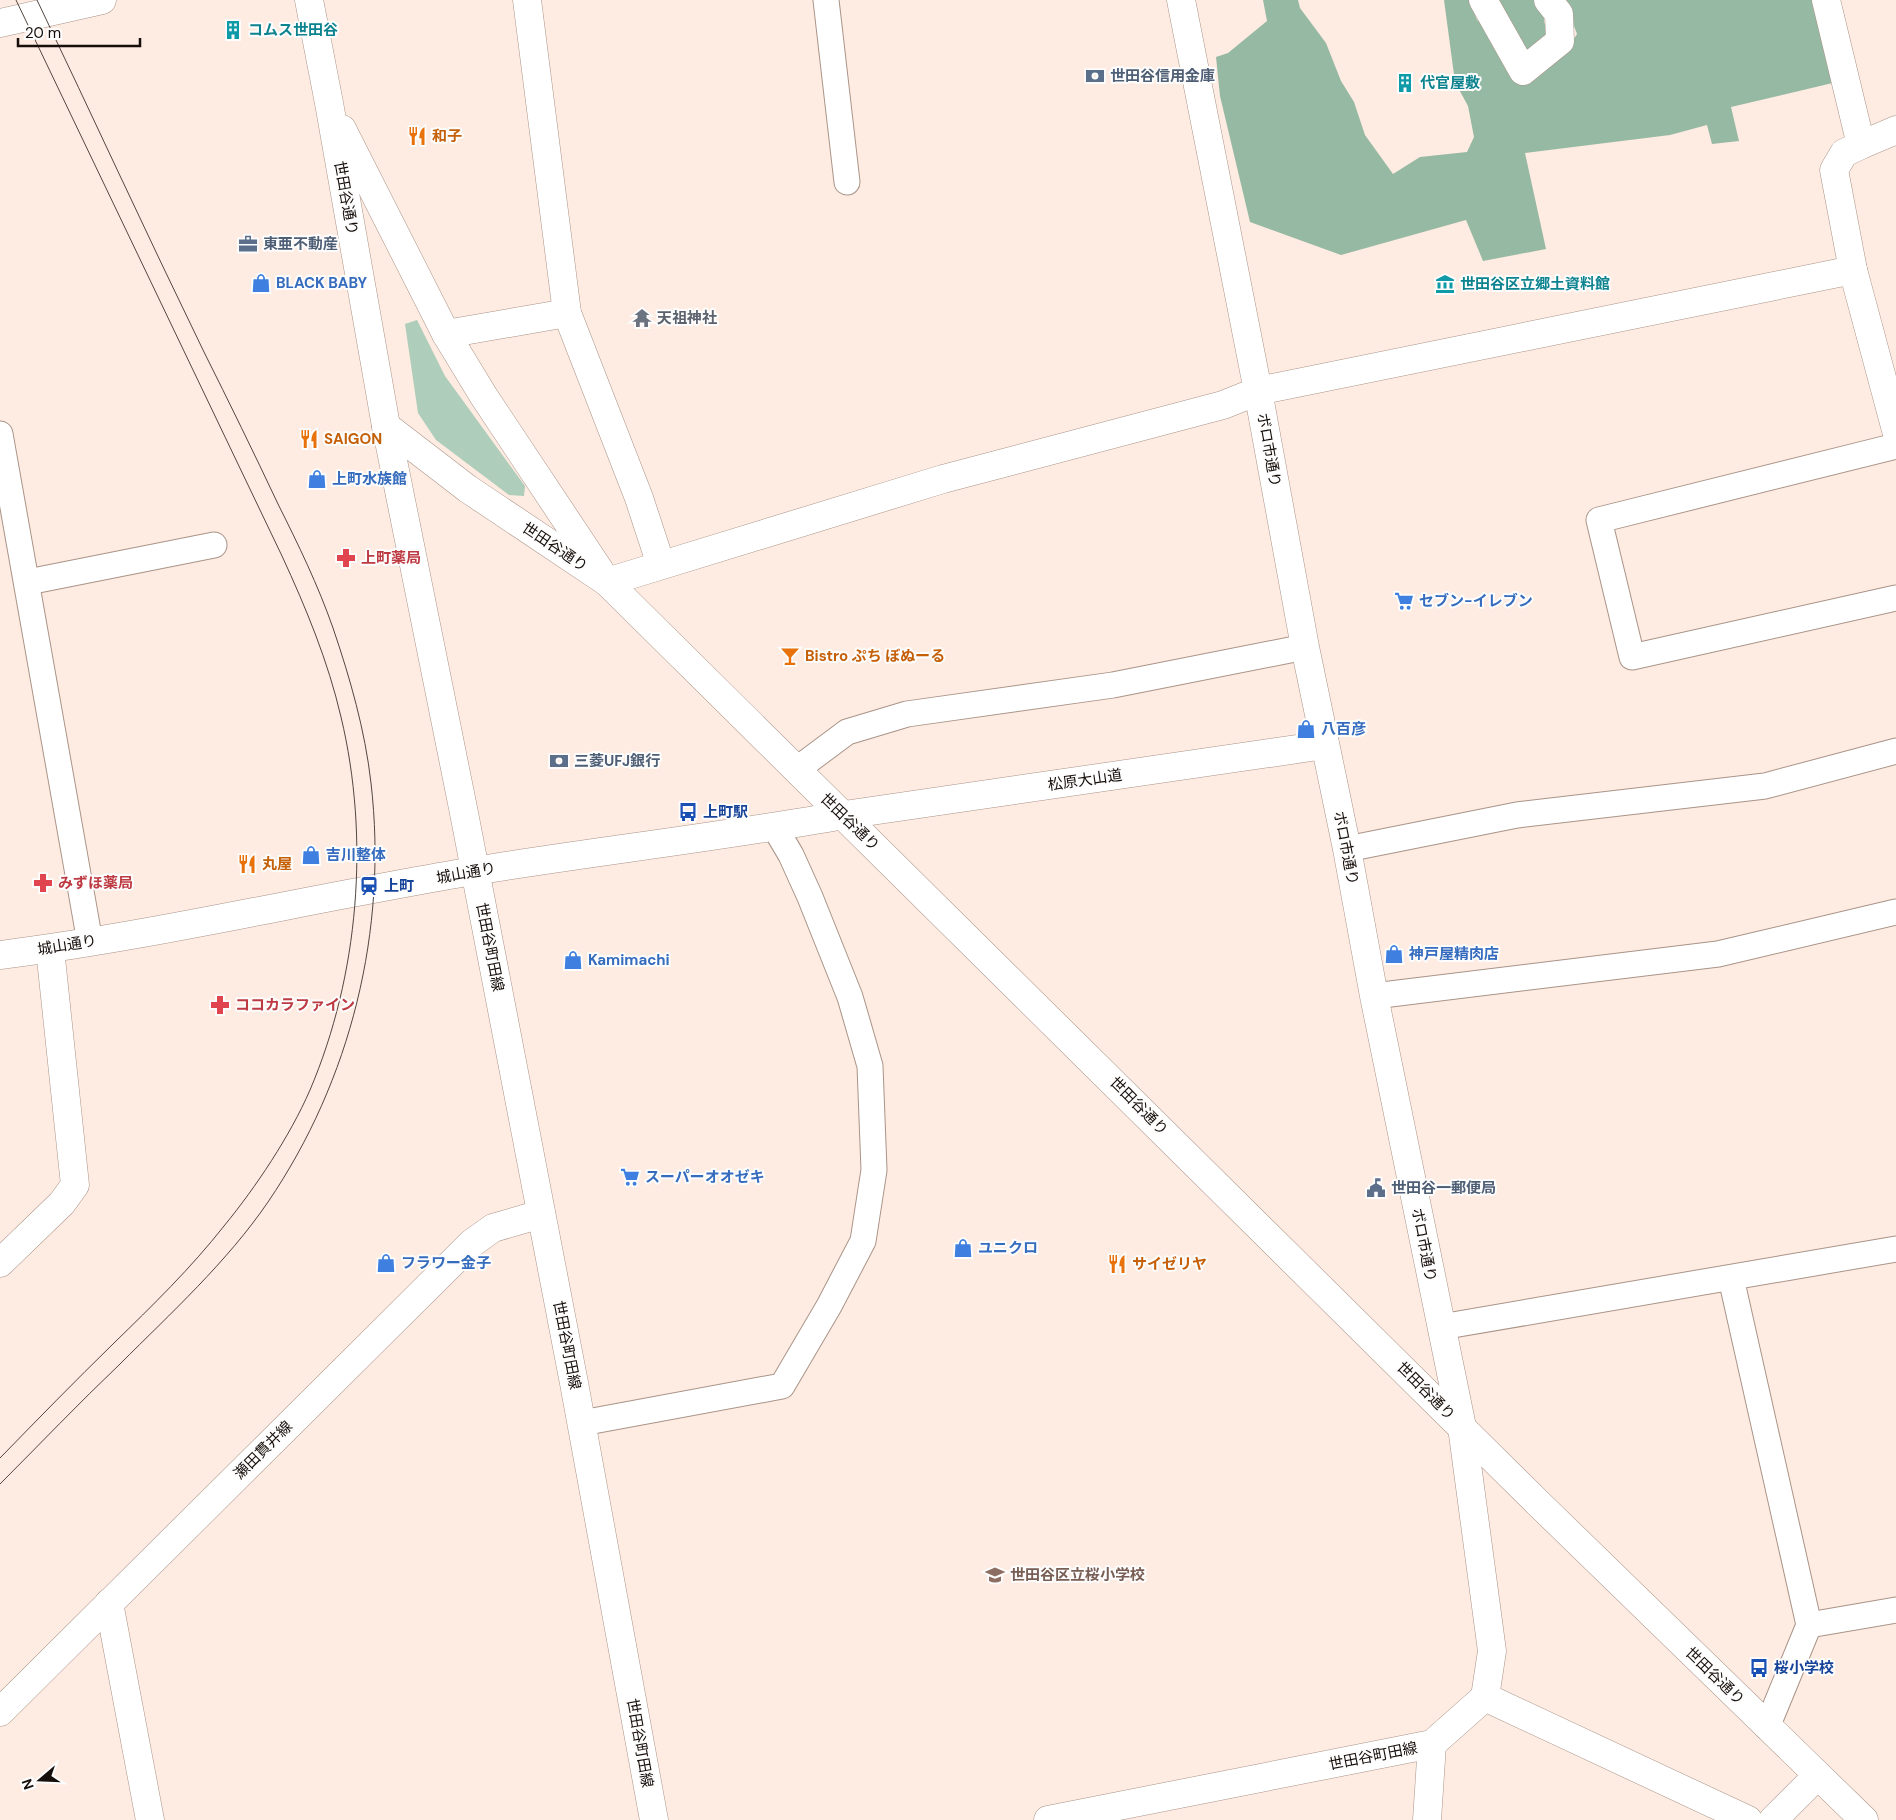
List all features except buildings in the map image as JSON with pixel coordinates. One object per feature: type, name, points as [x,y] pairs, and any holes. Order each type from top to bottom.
[{"type":"street","points":[[0,23],[102,0]]},
{"type":"street","name":"世田谷通り","points":[[309,0],[386,426],[475,871]]},
{"type":"street","points":[[527,0],[567,313],[639,498],[661,565]]},
{"type":"street","name":"ボロ市通り","points":[[1181,0],[1258,391],[1305,647],[1462,1427],[1492,1651],[1485,1697]]},
{"type":"street","points":[[1483,0],[1523,71],[1560,41],[1559,14],[1548,0]]},
{"type":"street","points":[[1826,0],[1861,145]]},
{"type":"street","points":[[329,103],[446,334],[482,395],[607,582],[943,479],[1223,405],[1258,391],[1853,270]]},
{"type":"street","points":[[1896,130],[1844,153],[1834,170],[1853,270],[1896,430]]},
{"type":"street","points":[[446,334],[567,313]]},
{"type":"street","name":"世田谷通り","points":[[386,426],[468,489],[607,582],[1462,1427],[1864,1820]]},
{"type":"street","name":"松原大山道","points":[[844,815],[1325,745]]},
{"type":"street","name":"城山通り","points":[[0,955],[90,942],[475,871],[775,828],[844,815]]},
{"type":"street","name":"世田谷町田線","points":[[475,871],[582,1423],[654,1820]]},
{"type":"street","points":[[0,1263],[62,1203],[75,1185],[50,949]]},
{"type":"street","name":"瀬田貫井線","points":[[0,1712],[472,1243],[494,1228],[541,1214]]},
{"type":"street","points":[[109,1603],[150,1820]]},
{"type":"street","points":[[1485,1697],[1748,1820]]},
{"type":"street","name":"世田谷町田線","points":[[1048,1820],[1432,1744],[1485,1697]]},
{"type":"street","points":[[1427,1820],[1432,1744]]},
{"type":"street","points":[[1773,1820],[1817,1776]]},
{"type":"lane","points":[[826,0],[847,182]]},
{"type":"lane","points":[[0,434],[28,582],[90,942]]},
{"type":"lane","points":[[1896,446],[1599,520],[1632,657],[1896,598]]},
{"type":"lane","points":[[28,582],[214,545]]},
{"type":"lane","points":[[796,770],[847,732],[907,714],[1114,685],[1305,647]]},
{"type":"lane","points":[[1347,849],[1517,815],[1764,786],[1896,751]]},
{"type":"lane","points":[[582,1423],[782,1386],[829,1306],[863,1241],[874,1170],[870,1066],[843,979],[791,855],[775,828]]},
{"type":"lane","points":[[1374,996],[1718,954],[1896,912]]},
{"type":"lane","points":[[1441,1327],[1896,1249]]},
{"type":"lane","points":[[1731,1278],[1809,1625],[1767,1727]]},
{"type":"lane","points":[[1809,1625],[1896,1610]]},
{"type":"green space","points":[[1263,0],[1298,0],[1300,8],[1326,43],[1341,81],[1354,102],[1365,135],[1393,174],[1420,157],[1467,152],[1474,137],[1468,106],[1455,82],[1444,0],[1469,0],[1477,20],[1517,50],[1498,0],[1538,0],[1545,8],[1544,20],[1548,42],[1569,47],[1577,34],[1564,0],[1820,0],[1841,81],[1731,107],[1739,141],[1712,144],[1707,125],[1670,135],[1525,153],[1546,249],[1483,261],[1466,220],[1341,255],[1250,222],[1220,96],[1216,57],[1228,53],[1267,21]]},
{"type":"green space","points":[[417,320],[445,376],[525,486],[524,496],[509,495],[436,440],[418,413],[405,324]]},
{"type":"tram line","points":[[0,1458],[185,1272],[224,1226],[272,1161],[293,1125],[310,1090],[327,1046],[340,1000],[355,906],[357,858],[355,810],[350,763],[341,717],[330,676],[308,615],[282,556],[16,0]]},
{"type":"tram line","points":[[0,1484],[198,1286],[235,1245],[268,1202],[297,1155],[322,1106],[342,1055],[357,1002],[368,948],[374,893],[375,838],[368,763],[351,685],[327,612],[300,549],[37,0]]},
{"type":"place","name":"コムス世田谷","points":[[233,30]]},
{"type":"place","name":"世田谷信用金庫","points":[[1095,76]]},
{"type":"place","name":"代官屋敷","points":[[1405,83]]},
{"type":"place","name":"和子","points":[[417,136]]},
{"type":"place","name":"東亜不動産","points":[[248,244]]},
{"type":"place","name":"BLACK BABY","points":[[261,283]]},
{"type":"place","name":"世田谷区立郷土資料館","points":[[1445,284]]},
{"type":"place","name":"天祖神社","points":[[642,318]]},
{"type":"place","name":"SAIGON","points":[[309,439]]},
{"type":"place","name":"上町水族館","points":[[317,479]]},
{"type":"place","name":"上町薬局","points":[[346,558]]},
{"type":"place","name":"セブン-イレブン","points":[[1404,601]]},
{"type":"place","name":"Bistro ぷち ぼぬーる","points":[[790,656]]},
{"type":"place","name":"八百彦","points":[[1306,729]]},
{"type":"place","name":"三菱UFJ銀行","points":[[559,761]]},
{"type":"place","name":"上町駅","points":[[688,812]]},
{"type":"place","name":"吉川整体","points":[[311,855]]},
{"type":"place","name":"丸屋","points":[[247,864]]},
{"type":"place","name":"みずほ薬局","points":[[43,883]]},
{"type":"place","name":"上町","points":[[369,886]]},
{"type":"place","name":"神戸屋精肉店","points":[[1394,954]]},
{"type":"place","name":"Kamimachi","points":[[573,960]]},
{"type":"place","name":"ココカラファイン","points":[[220,1005]]},
{"type":"place","name":"スーパーオオゼキ","points":[[630,1177]]},
{"type":"place","name":"世田谷一郵便局","points":[[1376,1188]]},
{"type":"place","name":"ユニクロ","points":[[963,1248]]},
{"type":"place","name":"フラワー金子","points":[[386,1263]]},
{"type":"place","name":"サイゼリヤ","points":[[1117,1264]]},
{"type":"place","name":"世田谷区立桜小学校","points":[[995,1575]]},
{"type":"place","name":"桜小学校","points":[[1759,1668]]}]
